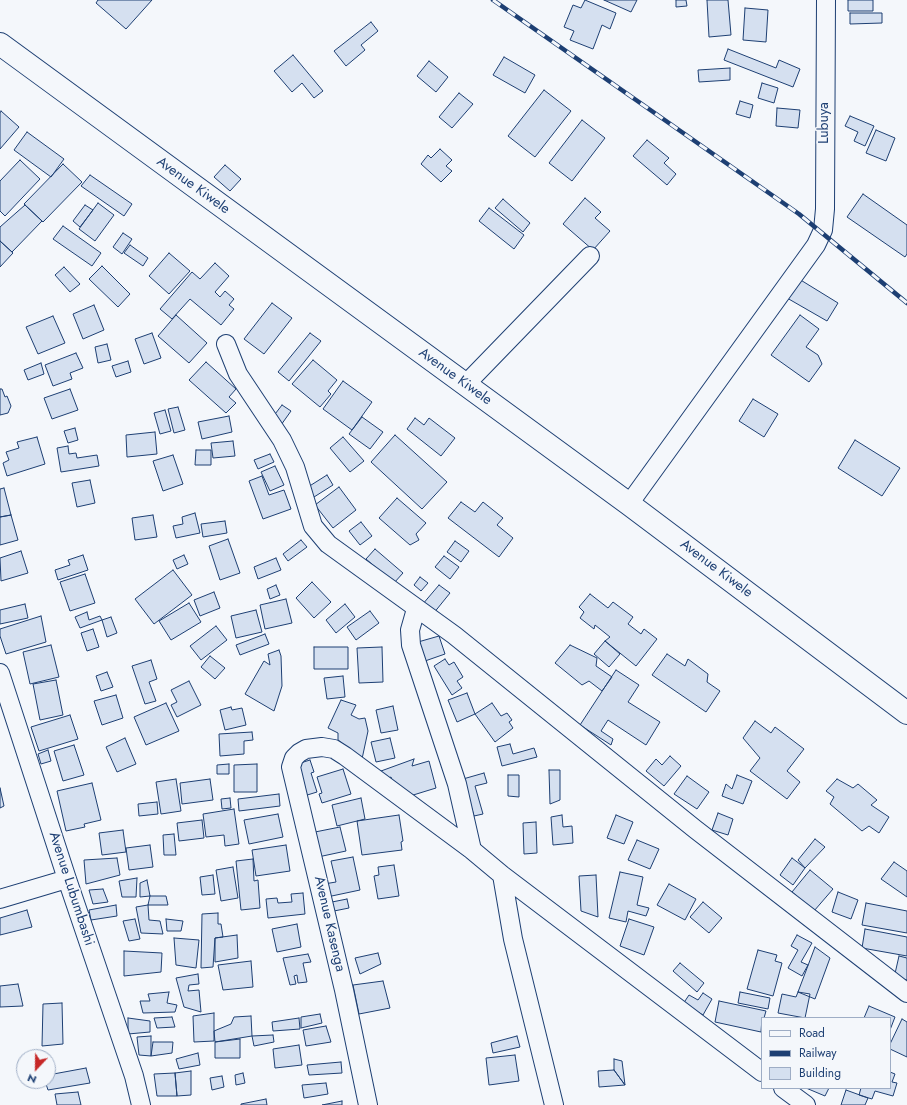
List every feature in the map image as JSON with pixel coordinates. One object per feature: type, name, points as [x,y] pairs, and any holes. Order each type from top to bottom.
[{"type":"street","name":"Lubuya","points":[[629,504],[816,245],[823,230],[825,209],[826,0]]},
{"type":"street","name":"Avenue Kiwele","points":[[0,44],[629,504],[907,713]]},
{"type":"street","points":[[465,385],[590,256]]},
{"type":"street","points":[[226,344],[238,374],[282,440],[296,467],[313,526],[328,544],[454,635],[689,824],[907,993]]},
{"type":"street","points":[[416,609],[410,630],[411,645],[457,784],[472,850],[502,875],[761,1071]]},
{"type":"street","name":"Avenue Lubumbashi","points":[[0,673],[67,879],[134,1076],[141,1105]]},
{"type":"street","name":"Avenue Kasenga","points":[[368,1105],[344,990],[291,767],[294,758],[306,749],[322,746],[334,749],[472,850]]},
{"type":"street","points":[[502,875],[512,939],[554,1105]]},
{"type":"street","points":[[0,899],[67,879]]},
{"type":"street","points":[[785,1089],[806,1105]]},
{"type":"building","points":[[98,0],[152,0],[126,29],[96,3]]},
{"type":"building","points":[[585,0],[616,13],[610,29],[602,25],[593,49],[570,40],[574,31],[564,27],[573,5],[581,8]]},
{"type":"building","points":[[604,0],[637,0],[631,12]]},
{"type":"building","points":[[676,0],[686,0],[687,6],[676,7]]},
{"type":"building","points":[[707,0],[728,0],[731,35],[709,37]]},
{"type":"building","points":[[848,0],[873,0],[873,11],[848,11]]},
{"type":"building","points":[[745,8],[768,10],[766,42],[743,40]]},
{"type":"building","points":[[850,13],[882,13],[882,23],[850,24]]},
{"type":"building","points":[[371,22],[378,31],[361,45],[365,50],[346,66],[334,51]]},
{"type":"building","points":[[728,49],[776,68],[779,60],[800,69],[793,87],[724,60]]},
{"type":"building","points":[[293,55],[323,91],[314,98],[302,83],[292,92],[274,71]]},
{"type":"building","points":[[504,57],[535,75],[525,93],[493,75]]},
{"type":"building","points":[[429,61],[448,77],[436,92],[417,76]]},
{"type":"building","points":[[730,68],[730,80],[699,82],[698,70]]},
{"type":"building","points":[[762,83],[778,88],[774,103],[758,98]]},
{"type":"building","points":[[544,90],[571,111],[535,157],[508,136]]},
{"type":"building","points":[[459,93],[473,104],[452,128],[439,117]]},
{"type":"building","points":[[740,101],[753,105],[750,118],[736,114]]},
{"type":"building","points":[[777,108],[800,110],[798,128],[776,126]]},
{"type":"building","points":[[1,111],[19,127],[0,149],[0,113]]},
{"type":"building","points":[[850,116],[874,126],[865,146],[854,141],[858,132],[845,126]]},
{"type":"building","points":[[582,120],[605,138],[572,181],[549,163]]},
{"type":"building","points":[[876,130],[895,138],[886,161],[866,153]]},
{"type":"building","points":[[27,132],[64,159],[51,177],[14,150]]},
{"type":"building","points":[[647,140],[669,158],[664,163],[676,174],[667,185],[633,156]]},
{"type":"building","points":[[440,149],[452,160],[446,166],[452,171],[441,182],[421,164],[428,155],[431,158]]},
{"type":"building","points":[[20,160],[40,179],[5,216],[0,211],[0,181]]},
{"type":"building","points":[[63,164],[82,182],[43,222],[24,204]]},
{"type":"building","points":[[225,165],[241,179],[230,191],[214,177]]},
{"type":"building","points":[[90,175],[132,204],[124,216],[81,186]]},
{"type":"building","points":[[863,194],[907,225],[907,254],[905,257],[847,217]]},
{"type":"building","points":[[585,198],[601,212],[595,218],[610,231],[593,250],[563,224]]},
{"type":"building","points":[[503,199],[530,223],[523,232],[495,208]]},
{"type":"building","points":[[98,203],[114,215],[95,241],[79,229]]},
{"type":"building","points":[[25,205],[42,221],[12,252],[0,241],[0,227]]},
{"type":"building","points":[[85,205],[93,210],[80,227],[73,221]]},
{"type":"building","points":[[489,208],[524,235],[514,249],[479,221]]},
{"type":"building","points":[[63,226],[101,253],[92,266],[53,239]]},
{"type":"building","points":[[123,233],[132,239],[122,254],[113,247]]},
{"type":"building","points":[[0,241],[13,253],[0,267]]},
{"type":"building","points":[[130,245],[148,258],[143,266],[124,253]]},
{"type":"building","points":[[169,253],[190,271],[169,294],[149,276]]},
{"type":"building","points":[[215,263],[229,276],[215,292],[220,297],[225,291],[234,299],[229,305],[234,309],[221,325],[190,299],[172,319],[160,309],[192,272],[200,279]]},
{"type":"building","points":[[102,266],[130,294],[118,307],[89,279]]},
{"type":"building","points":[[64,267],[80,284],[70,292],[55,275]]},
{"type":"building","points":[[799,279],[838,303],[827,321],[787,298]]},
{"type":"building","points":[[272,303],[292,318],[264,354],[244,339]]},
{"type":"building","points":[[94,305],[104,330],[83,339],[73,314]]},
{"type":"building","points":[[176,315],[207,343],[189,363],[158,336]]},
{"type":"building","points":[[800,315],[819,329],[806,347],[818,355],[822,364],[809,382],[771,355]]},
{"type":"building","points":[[53,316],[65,343],[38,354],[26,327]]},
{"type":"building","points":[[152,333],[161,358],[144,364],[135,339]]},
{"type":"building","points":[[310,333],[321,341],[289,381],[278,372]]},
{"type":"building","points":[[107,344],[111,360],[98,363],[95,347]]},
{"type":"building","points":[[76,353],[83,368],[70,373],[72,379],[53,386],[45,365]]},
{"type":"building","points":[[313,360],[337,380],[328,391],[331,394],[320,407],[292,384]]},
{"type":"building","points":[[128,361],[131,372],[116,377],[112,366]]},
{"type":"building","points":[[206,362],[236,389],[229,397],[236,403],[226,413],[189,380]]},
{"type":"building","points":[[41,363],[44,374],[28,380],[24,370]]},
{"type":"building","points":[[343,381],[372,402],[352,430],[323,409]]},
{"type":"building","points":[[0,389],[2,389],[5,397],[7,396],[11,406],[8,413],[0,415]]},
{"type":"building","points":[[70,389],[78,410],[52,419],[44,398]]},
{"type":"building","points":[[753,399],[778,414],[764,437],[739,421]]},
{"type":"building","points":[[282,405],[291,411],[281,425],[272,418]]},
{"type":"building","points":[[178,407],[185,430],[174,433],[168,409]]},
{"type":"building","points":[[165,410],[171,431],[160,434],[154,413]]},
{"type":"building","points":[[229,416],[232,432],[202,439],[198,422]]},
{"type":"building","points":[[362,417],[383,432],[370,449],[349,434]]},
{"type":"building","points":[[415,418],[424,425],[429,418],[455,438],[441,456],[407,429]]},
{"type":"building","points":[[75,428],[78,440],[68,443],[64,431]]},
{"type":"building","points":[[155,432],[157,454],[127,457],[126,435]]},
{"type":"building","points":[[395,435],[447,482],[422,509],[371,462]]},
{"type":"building","points":[[37,437],[45,464],[7,476],[3,463],[9,460],[6,452],[19,448],[17,442]]},
{"type":"building","points":[[343,437],[364,461],[350,472],[330,448]]},
{"type":"building","points":[[855,440],[900,468],[882,496],[838,468]]},
{"type":"building","points":[[233,441],[235,456],[213,458],[211,443]]},
{"type":"building","points":[[68,446],[69,454],[76,453],[77,458],[97,455],[99,466],[61,472],[57,448]]},
{"type":"building","points":[[196,450],[211,450],[211,465],[195,465]]},
{"type":"building","points":[[270,454],[274,462],[258,469],[254,460]]},
{"type":"building","points":[[173,455],[183,484],[163,491],[153,461]]},
{"type":"building","points":[[275,466],[284,485],[270,491],[261,472]]},
{"type":"building","points":[[327,475],[333,485],[314,497],[308,487]]},
{"type":"building","points":[[262,476],[269,495],[284,490],[291,509],[263,519],[249,481]]},
{"type":"building","points":[[90,480],[95,503],[77,507],[72,483]]},
{"type":"building","points":[[339,487],[356,510],[333,528],[315,505]]},
{"type":"building","points":[[4,488],[11,515],[0,517],[0,489]]},
{"type":"building","points":[[397,498],[426,523],[416,534],[419,540],[410,545],[379,518]]},
{"type":"building","points":[[461,502],[475,512],[483,502],[503,518],[497,525],[513,538],[499,557],[448,518]]},
{"type":"building","points":[[195,513],[200,533],[176,538],[173,526],[183,524],[182,517]]},
{"type":"building","points":[[11,515],[18,540],[0,545],[0,517]]},
{"type":"building","points":[[153,515],[157,537],[135,540],[132,518]]},
{"type":"building","points":[[225,521],[227,533],[203,537],[201,524]]},
{"type":"building","points":[[361,522],[372,536],[360,545],[349,531]]},
{"type":"building","points":[[228,539],[240,573],[220,580],[209,546]]},
{"type":"building","points":[[301,540],[307,547],[288,561],[283,554]]},
{"type":"building","points":[[455,541],[469,551],[461,562],[447,552]]},
{"type":"building","points":[[375,549],[403,573],[394,583],[366,559]]},
{"type":"building","points":[[21,551],[28,573],[1,581],[0,558]]},
{"type":"building","points":[[83,555],[88,570],[58,580],[55,570],[70,565],[68,560]]},
{"type":"building","points":[[184,555],[188,564],[177,569],[173,560]]},
{"type":"building","points":[[444,556],[459,567],[450,579],[435,567]]},
{"type":"building","points":[[276,558],[281,570],[258,579],[254,567]]},
{"type":"building","points":[[173,570],[192,595],[154,624],[135,599]]},
{"type":"building","points":[[85,574],[95,603],[70,611],[60,582]]},
{"type":"building","points":[[420,577],[428,583],[421,591],[414,585]]},
{"type":"building","points":[[312,582],[331,602],[314,618],[296,598]]},
{"type":"building","points":[[276,585],[280,595],[270,599],[267,589]]},
{"type":"building","points":[[439,585],[450,593],[433,614],[422,605]]},
{"type":"building","points":[[214,592],[220,608],[200,616],[194,600]]},
{"type":"building","points":[[590,594],[608,608],[613,602],[633,617],[628,624],[641,634],[644,629],[657,639],[636,666],[605,641],[610,637],[595,625],[594,629],[580,618],[584,612],[579,607]]},
{"type":"building","points":[[286,599],[292,623],[265,629],[260,605]]},
{"type":"building","points":[[189,603],[201,622],[171,640],[159,621]]},
{"type":"building","points":[[25,604],[28,618],[0,624],[0,610]]},
{"type":"building","points":[[345,604],[355,617],[336,633],[326,620]]},
{"type":"building","points":[[256,610],[262,632],[236,638],[231,616]]},
{"type":"building","points":[[370,611],[379,623],[356,640],[347,627]]},
{"type":"building","points":[[87,612],[89,620],[100,616],[102,620],[80,628],[75,617]]},
{"type":"building","points":[[41,616],[46,642],[6,654],[0,636],[0,629]]},
{"type":"building","points":[[111,617],[117,633],[107,637],[102,620]]},
{"type":"building","points":[[216,626],[227,640],[201,660],[190,646]]},
{"type":"building","points":[[93,629],[99,647],[87,651],[81,633]]},
{"type":"building","points":[[265,634],[269,644],[240,655],[236,645]]},
{"type":"building","points":[[439,636],[445,654],[425,661],[418,642]]},
{"type":"building","points":[[605,641],[620,654],[609,667],[594,654]]},
{"type":"building","points":[[51,645],[59,677],[30,684],[23,652]]},
{"type":"building","points":[[570,645],[597,658],[596,666],[612,677],[602,691],[589,681],[582,685],[555,663]]},
{"type":"building","points":[[314,647],[348,647],[348,669],[314,669]]},
{"type":"building","points":[[382,647],[383,682],[359,683],[357,648]]},
{"type":"building","points":[[279,650],[281,656],[282,686],[274,711],[245,694],[264,661],[270,665],[268,654]]},
{"type":"building","points":[[667,654],[685,666],[688,659],[708,674],[707,682],[720,691],[706,712],[652,675]]},
{"type":"building","points":[[210,656],[225,668],[215,679],[201,667]]},
{"type":"building","points":[[445,659],[449,665],[454,662],[463,677],[457,681],[462,688],[452,695],[434,666]]},
{"type":"building","points":[[151,660],[157,679],[149,682],[156,701],[145,704],[132,666]]},
{"type":"building","points":[[616,670],[639,685],[628,702],[660,722],[646,745],[608,720],[601,731],[613,739],[611,745],[580,725]]},
{"type":"building","points":[[107,672],[113,687],[101,691],[96,676]]},
{"type":"building","points":[[343,676],[345,697],[327,699],[324,678]]},
{"type":"building","points":[[56,680],[63,715],[40,720],[33,684]]},
{"type":"building","points":[[189,681],[201,705],[177,717],[171,705],[177,702],[171,690]]},
{"type":"building","points":[[467,693],[475,714],[457,722],[448,700]]},
{"type":"building","points":[[116,695],[123,718],[102,725],[94,701]]},
{"type":"building","points":[[341,700],[356,705],[351,715],[359,719],[365,718],[368,731],[362,759],[338,740],[338,733],[328,728]]},
{"type":"building","points":[[166,703],[179,731],[146,745],[134,717]]},
{"type":"building","points":[[492,703],[501,716],[507,713],[512,720],[509,722],[513,728],[495,742],[475,714]]},
{"type":"building","points":[[393,706],[398,730],[381,733],[376,710]]},
{"type":"building","points":[[231,707],[232,710],[242,708],[246,725],[225,730],[220,710]]},
{"type":"building","points":[[70,715],[78,739],[39,751],[31,727]]},
{"type":"building","points":[[755,721],[771,733],[775,727],[804,749],[787,771],[800,782],[787,799],[750,771],[760,758],[743,738]]},
{"type":"building","points":[[252,732],[253,740],[244,741],[244,754],[220,756],[219,734]]},
{"type":"building","points":[[125,738],[136,764],[117,772],[106,747]]},
{"type":"building","points":[[390,738],[395,758],[376,762],[371,742]]},
{"type":"building","points":[[510,744],[513,754],[534,748],[537,757],[502,766],[497,747]]},
{"type":"building","points":[[74,745],[84,775],[63,781],[54,751]]},
{"type":"building","points":[[48,750],[51,761],[41,764],[38,754]]},
{"type":"building","points":[[670,756],[681,766],[664,786],[646,771],[656,759],[662,765]]},
{"type":"building","points":[[414,759],[412,766],[429,761],[436,788],[410,796],[396,790],[391,777],[384,780],[381,771]]},
{"type":"building","points":[[310,760],[314,772],[311,773],[317,792],[304,796],[294,765]]},
{"type":"building","points":[[229,764],[229,774],[217,774],[217,765]]},
{"type":"building","points":[[257,764],[257,792],[234,792],[234,765]]},
{"type":"building","points":[[343,769],[351,794],[322,803],[319,794],[322,793],[317,777]]},
{"type":"building","points":[[549,770],[560,770],[560,800],[550,804]]},
{"type":"building","points":[[484,773],[487,783],[475,786],[483,814],[474,816],[463,779]]},
{"type":"building","points":[[508,775],[519,775],[519,797],[508,796]]},
{"type":"building","points":[[737,775],[752,781],[743,804],[722,796],[726,784],[732,789]]},
{"type":"building","points":[[687,776],[709,792],[697,809],[674,794]]},
{"type":"building","points":[[176,779],[181,811],[161,814],[156,782]]},
{"type":"building","points":[[210,779],[213,800],[182,804],[180,783]]},
{"type":"building","points":[[837,779],[853,788],[858,784],[877,800],[871,805],[889,817],[879,833],[869,826],[862,831],[830,804],[834,797],[826,791]]},
{"type":"building","points":[[92,783],[101,820],[84,824],[85,827],[66,831],[57,791]]},
{"type":"building","points":[[0,788],[4,806],[0,808]]},
{"type":"building","points":[[279,794],[280,806],[239,811],[238,799]]},
{"type":"building","points":[[230,798],[231,808],[222,809],[221,799]]},
{"type":"building","points":[[361,798],[365,819],[337,826],[332,805]]},
{"type":"building","points":[[157,802],[158,814],[139,816],[138,804]]},
{"type":"building","points":[[234,809],[239,844],[225,846],[224,835],[206,837],[203,814]]},
{"type":"building","points":[[718,813],[733,819],[728,835],[712,830]]},
{"type":"building","points":[[278,814],[283,837],[249,844],[244,820]]},
{"type":"building","points":[[399,815],[403,841],[401,842],[402,850],[362,855],[357,821]]},
{"type":"building","points":[[562,815],[563,827],[572,826],[573,843],[553,845],[551,817]]},
{"type":"building","points":[[616,815],[633,822],[624,844],[607,838]]},
{"type":"building","points":[[202,820],[204,838],[179,841],[177,823]]},
{"type":"building","points":[[536,822],[537,853],[524,854],[523,823]]},
{"type":"building","points":[[340,827],[346,851],[318,857],[315,832]]},
{"type":"building","points":[[123,830],[126,852],[102,855],[99,833]]},
{"type":"building","points":[[174,834],[176,855],[164,855],[163,835]]},
{"type":"building","points":[[815,839],[825,847],[805,868],[798,860]]},
{"type":"building","points":[[637,840],[659,849],[650,869],[628,860]]},
{"type":"building","points":[[150,845],[153,867],[129,870],[126,848]]},
{"type":"building","points":[[286,845],[290,871],[256,876],[252,850]]},
{"type":"building","points":[[353,857],[360,890],[327,897],[324,884],[336,882],[331,861]]},
{"type":"building","points":[[117,858],[120,875],[86,884],[84,860]]},
{"type":"building","points":[[792,858],[805,868],[793,885],[780,875]]},
{"type":"building","points":[[253,859],[254,881],[258,880],[260,908],[241,910],[236,861]]},
{"type":"building","points":[[894,862],[907,871],[907,897],[881,879]]},
{"type":"building","points":[[394,865],[399,896],[378,899],[374,876],[379,875],[378,867]]},
{"type":"building","points":[[233,867],[238,898],[221,901],[216,870]]},
{"type":"building","points":[[810,870],[833,889],[814,911],[792,892]]},
{"type":"building","points":[[620,872],[643,877],[637,905],[649,908],[646,916],[628,911],[626,922],[609,918]]},
{"type":"building","points":[[213,875],[215,894],[202,895],[200,877]]},
{"type":"building","points":[[596,875],[598,917],[581,911],[579,876]]},
{"type":"building","points":[[137,878],[136,897],[122,897],[119,881]]},
{"type":"building","points":[[147,880],[150,896],[140,897],[140,883]]},
{"type":"building","points":[[669,884],[696,899],[685,920],[657,905]]},
{"type":"building","points":[[103,889],[108,902],[93,904],[89,890]]},
{"type":"building","points":[[838,892],[858,900],[851,919],[832,912]]},
{"type":"building","points":[[303,893],[305,914],[268,918],[266,899],[277,898],[278,903],[292,902],[291,894]]},
{"type":"building","points":[[150,896],[166,896],[168,905],[148,905]]},
{"type":"building","points":[[347,899],[349,908],[334,911],[332,902]]},
{"type":"building","points":[[703,902],[722,918],[709,933],[690,917]]},
{"type":"building","points":[[866,903],[907,911],[907,933],[862,925]]},
{"type":"building","points":[[116,905],[117,916],[91,920],[89,910]]},
{"type":"building","points":[[148,905],[149,920],[160,921],[163,934],[141,933],[136,907]]},
{"type":"building","points":[[27,910],[32,927],[0,935],[0,918]]},
{"type":"building","points":[[218,913],[218,924],[221,924],[223,937],[215,938],[213,967],[201,968],[202,914]]},
{"type":"building","points":[[135,919],[140,939],[129,941],[123,921]]},
{"type":"building","points":[[166,919],[183,921],[181,931],[167,931]]},
{"type":"building","points":[[629,919],[654,927],[644,955],[620,946]]},
{"type":"building","points":[[297,924],[301,947],[277,952],[272,929]]},
{"type":"building","points":[[865,929],[907,937],[907,956],[862,948]]},
{"type":"building","points":[[237,935],[238,958],[215,962],[215,938]]},
{"type":"building","points":[[797,935],[812,943],[801,962],[808,965],[802,976],[788,968],[798,950],[791,946]]},
{"type":"building","points":[[174,938],[199,940],[196,968],[176,965]]},
{"type":"building","points":[[815,947],[830,958],[815,999],[798,992]]},
{"type":"building","points":[[758,950],[777,955],[775,961],[782,963],[773,996],[747,989]]},
{"type":"building","points":[[124,951],[162,953],[161,972],[124,976]]},
{"type":"building","points":[[378,953],[381,964],[360,974],[355,958]]},
{"type":"building","points":[[308,954],[311,962],[303,963],[307,982],[298,983],[297,975],[294,976],[296,984],[290,985],[283,958]]},
{"type":"building","points":[[899,956],[907,958],[907,980],[894,978]]},
{"type":"building","points":[[251,961],[253,987],[223,990],[218,965]]},
{"type":"building","points":[[680,963],[704,983],[697,992],[673,971]]},
{"type":"building","points":[[198,974],[199,984],[189,985],[188,991],[199,990],[201,1012],[184,1007],[176,978]]},
{"type":"building","points":[[383,981],[390,1008],[359,1014],[353,985]]},
{"type":"building","points":[[18,984],[23,1006],[0,1007],[0,986]]},
{"type":"building","points":[[169,992],[167,1003],[177,1005],[175,1012],[143,1013],[140,1001],[150,1001],[148,994]]},
{"type":"building","points":[[740,992],[770,998],[768,1009],[738,1003]]},
{"type":"building","points":[[798,992],[810,994],[805,1017],[778,1013],[782,994],[796,997]]},
{"type":"building","points":[[703,993],[712,999],[703,1015],[683,1004],[689,995],[698,1000]]},
{"type":"building","points":[[719,1001],[766,1011],[764,1017],[761,1017],[761,1032],[715,1022]]},
{"type":"building","points":[[62,1003],[63,1044],[42,1046],[43,1004]]},
{"type":"building","points":[[869,1006],[895,1017],[891,1027],[891,1017],[864,1017]]},
{"type":"building","points":[[214,1013],[214,1041],[194,1042],[193,1016]]},
{"type":"building","points":[[320,1014],[322,1023],[301,1028],[301,1017]]},
{"type":"building","points":[[251,1016],[252,1036],[215,1042],[214,1031],[231,1024],[234,1017]]},
{"type":"building","points":[[172,1017],[175,1027],[157,1028],[154,1018]]},
{"type":"building","points":[[128,1018],[150,1021],[150,1032],[128,1034]]},
{"type":"building","points":[[299,1018],[300,1029],[273,1031],[272,1022]]},
{"type":"building","points":[[902,1019],[907,1022],[907,1057],[891,1049],[891,1042]]},
{"type":"building","points":[[326,1026],[331,1042],[306,1046],[303,1030]]},
{"type":"building","points":[[273,1035],[274,1042],[254,1046],[252,1036]]},
{"type":"building","points":[[151,1036],[151,1056],[139,1055],[137,1037]]},
{"type":"building","points":[[517,1036],[520,1047],[493,1053],[491,1043]]},
{"type":"building","points":[[240,1039],[240,1058],[215,1058],[215,1042]]},
{"type":"building","points":[[153,1042],[173,1042],[172,1053],[151,1056]]},
{"type":"building","points":[[299,1045],[302,1065],[275,1068],[273,1049]]},
{"type":"building","points":[[198,1053],[200,1065],[179,1069],[176,1059]]},
{"type":"building","points":[[515,1055],[519,1081],[489,1085],[486,1058]]},
{"type":"building","points":[[614,1059],[622,1061],[625,1085],[614,1070]]},
{"type":"building","points":[[341,1062],[342,1073],[309,1075],[307,1065]]},
{"type":"building","points":[[86,1068],[90,1083],[56,1089],[56,1074]]},
{"type":"building","points":[[614,1070],[625,1085],[599,1087],[598,1071]]},
{"type":"building","points":[[191,1071],[191,1095],[177,1096],[175,1073]]},
{"type":"building","points":[[891,1072],[895,1074],[892,1082],[897,1083],[893,1096],[875,1091],[872,1099],[859,1095],[861,1089],[891,1089]]},
{"type":"building","points":[[175,1073],[177,1096],[157,1096],[154,1074]]},
{"type":"building","points":[[243,1073],[245,1083],[236,1085],[235,1075]]},
{"type":"building","points":[[222,1076],[224,1087],[212,1090],[210,1078]]},
{"type":"building","points":[[326,1083],[328,1094],[304,1098],[302,1085]]},
{"type":"building","points":[[808,1089],[828,1089],[825,1096]]},
{"type":"building","points":[[846,1090],[868,1098],[865,1105],[841,1105]]},
{"type":"building","points":[[78,1092],[81,1105],[57,1105],[55,1094]]},
{"type":"building","points":[[266,1099],[267,1105],[241,1105],[241,1104]]},
{"type":"building","points":[[342,1101],[342,1105],[322,1105]]},
{"type":"railway","points":[[493,0],[799,214],[907,303]]}]
